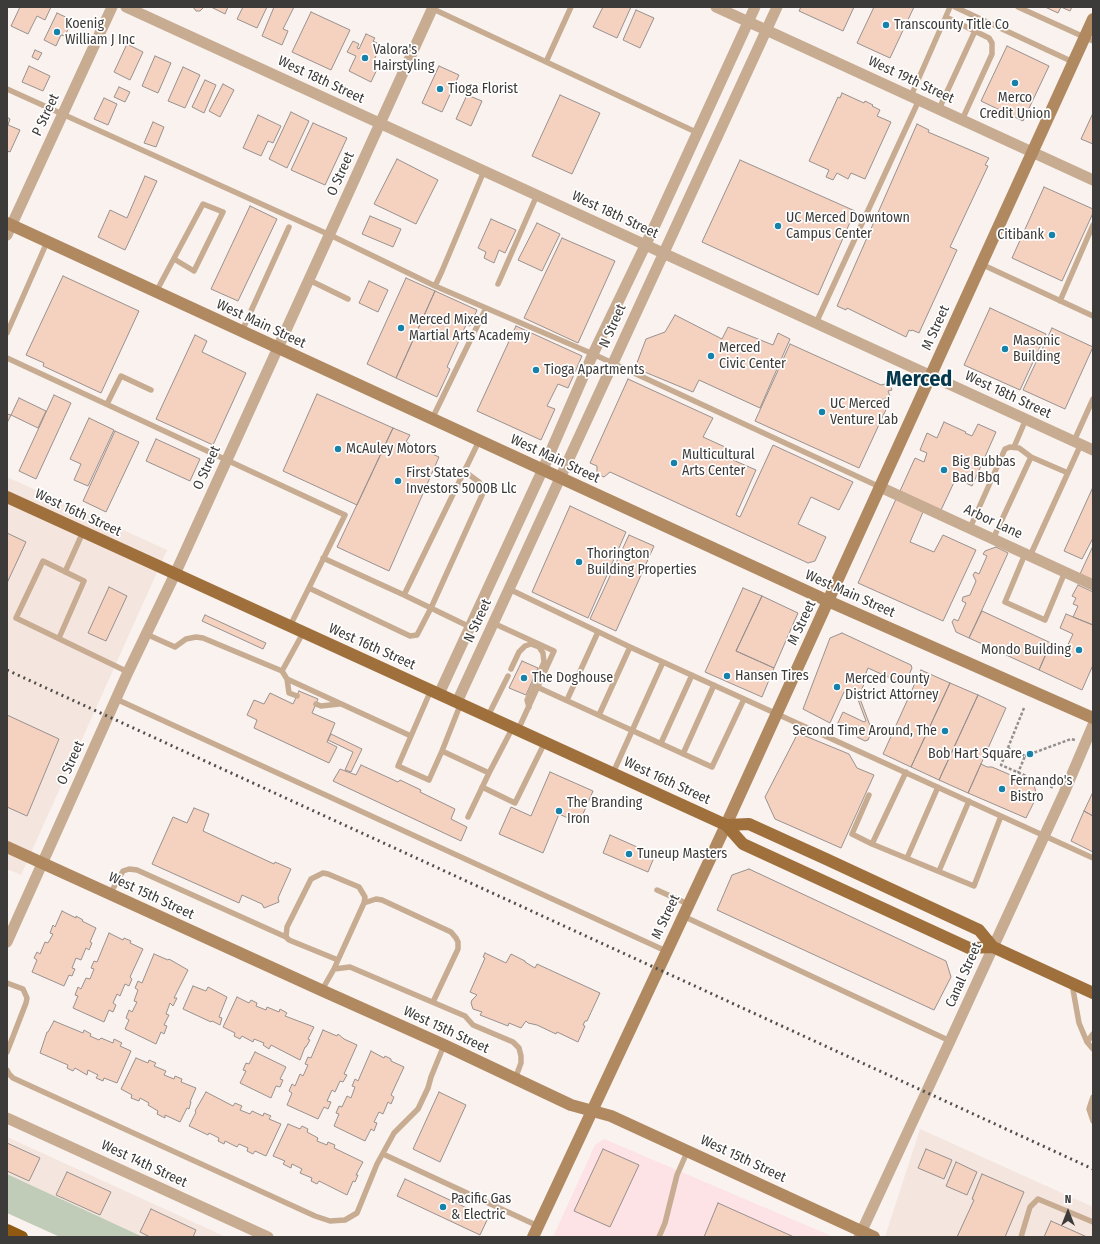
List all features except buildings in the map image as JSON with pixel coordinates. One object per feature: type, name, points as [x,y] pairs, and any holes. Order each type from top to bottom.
[{"type":"highway","points":[[7,1230],[22,1237]]},
{"type":"main road","name":"West 16th Street","points":[[7,497],[726,825],[743,844],[968,948],[993,947]]},
{"type":"main road","name":"West 16th Street","points":[[726,825],[750,824],[979,930],[993,947],[1093,993]]},
{"type":"street","name":"P Street","points":[[8,228],[63,114],[112,7]]},
{"type":"street","name":"West 18th Street","points":[[126,7],[1093,450]]},
{"type":"street","name":"West 19th Street","points":[[716,7],[1093,180]]},
{"type":"street","name":"N Street","points":[[435,692],[470,627],[543,470],[593,354],[698,133],[755,7]]},
{"type":"street","name":"N Street","points":[[459,702],[493,623],[777,7]]},
{"type":"street","name":"O Street","points":[[7,942],[128,672],[175,574],[432,8]]},
{"type":"street","name":"M Street","points":[[536,1232],[726,825],[1073,62],[1089,39],[1093,19]]},
{"type":"street","name":"West Main Street","points":[[8,228],[47,242],[828,601],[1093,718]]},
{"type":"street","name":"Arbor Lane","points":[[880,487],[1093,585]]},
{"type":"street","name":"Canal Street","points":[[860,1234],[1064,793],[1093,725]]},
{"type":"street","name":"West 15th Street","points":[[7,847],[321,990],[444,1044],[514,1079],[571,1105],[611,1116],[688,1150],[860,1234],[874,1237]]},
{"type":"street","name":"West 14th Street","points":[[7,1118],[268,1237]]},
{"type":"lane","points":[[546,62],[571,7]]},
{"type":"lane","points":[[816,323],[915,98],[950,7]]},
{"type":"lane","points":[[955,7],[1073,62]]},
{"type":"lane","points":[[1018,7],[1089,39]]},
{"type":"lane","points":[[432,8],[698,133]]},
{"type":"lane","points":[[946,17],[989,38],[992,43],[992,54],[962,120]]},
{"type":"lane","points":[[939,109],[975,31]]},
{"type":"lane","points":[[7,89],[330,235],[435,286],[593,354],[880,487]]},
{"type":"lane","points":[[435,286],[484,171]]},
{"type":"lane","points":[[498,284],[537,196]]},
{"type":"lane","points":[[156,292],[203,204],[223,212],[194,271],[174,259]]},
{"type":"lane","points":[[1060,301],[1093,225]]},
{"type":"lane","points":[[242,331],[289,227]]},
{"type":"lane","points":[[7,333],[47,242]]},
{"type":"lane","points":[[981,264],[1060,301],[1092,314]]},
{"type":"lane","points":[[309,280],[348,299]]},
{"type":"lane","points":[[432,419],[486,308]]},
{"type":"lane","points":[[7,358],[344,514],[290,626]]},
{"type":"lane","points":[[107,404],[121,376],[151,390]]},
{"type":"lane","points":[[1065,572],[1045,620],[1004,602],[1068,473],[1093,398]]},
{"type":"lane","points":[[1014,447],[1026,419]]},
{"type":"lane","points":[[404,595],[479,440]]},
{"type":"lane","points":[[970,528],[1005,449],[1010,447],[1019,448],[1031,457],[1068,473]]},
{"type":"lane","points":[[993,539],[1031,457]]},
{"type":"lane","points":[[308,588],[410,636],[417,635],[431,608],[483,493],[483,488],[479,482],[464,471]]},
{"type":"lane","points":[[65,572],[83,532]]},
{"type":"lane","points":[[323,558],[470,627]]},
{"type":"lane","points":[[59,638],[84,581],[43,561],[16,618],[128,672]]},
{"type":"lane","points":[[509,589],[630,648],[1093,858]]},
{"type":"lane","points":[[468,817],[489,773],[529,707],[554,651],[493,623]]},
{"type":"lane","points":[[567,700],[598,632]]},
{"type":"lane","points":[[282,672],[303,633]]},
{"type":"lane","points":[[146,634],[175,648],[186,639],[196,637],[202,638],[282,672],[287,679],[289,692],[296,696]]},
{"type":"lane","points":[[511,668],[519,652],[524,646],[531,644],[535,645],[539,647],[543,653],[544,662],[527,700],[529,707]]},
{"type":"lane","points":[[599,715],[630,648]]},
{"type":"lane","points":[[613,773],[663,662]]},
{"type":"lane","points":[[488,716],[508,676]]},
{"type":"lane","points":[[661,743],[692,676]]},
{"type":"lane","points":[[287,679],[411,736]]},
{"type":"lane","points":[[683,754],[714,685]]},
{"type":"lane","points":[[537,687],[712,767],[744,699]]},
{"type":"lane","points":[[435,692],[411,736],[398,766],[428,780],[442,751],[459,702]]},
{"type":"lane","points":[[116,699],[666,951]]},
{"type":"lane","points":[[316,704],[321,706],[340,704]]},
{"type":"lane","points":[[482,787],[515,803],[545,742]]},
{"type":"lane","points":[[442,751],[489,773]]},
{"type":"lane","points":[[872,844],[906,772]]},
{"type":"lane","points":[[906,858],[938,787]]},
{"type":"lane","points":[[870,794],[852,834],[872,844],[974,886],[1001,816]]},
{"type":"lane","points":[[939,871],[969,801]]},
{"type":"lane","points":[[110,894],[123,871],[129,869],[137,870],[286,937],[289,940],[338,960]]},
{"type":"lane","points":[[286,937],[287,928],[311,879],[322,874],[328,874],[359,887],[366,897],[334,969],[321,990]]},
{"type":"lane","points":[[657,890],[688,904]]},
{"type":"lane","points":[[364,903],[382,900],[451,932],[458,942],[458,949],[433,1002]]},
{"type":"lane","points":[[683,916],[950,1041]]},
{"type":"lane","points":[[334,969],[350,967],[464,1016],[473,1025],[513,1042],[519,1048],[521,1056],[521,1063],[514,1079]]},
{"type":"lane","points":[[7,983],[23,989],[27,998],[7,1052]]},
{"type":"lane","points":[[1072,983],[1079,1022],[1087,1042],[1093,1049]]},
{"type":"lane","points":[[1087,1042],[1093,1034]]},
{"type":"lane","points":[[7,1070],[8,1074],[13,1078],[315,1216],[330,1221],[345,1220],[356,1213],[394,1133],[418,1109],[428,1088],[444,1044]]},
{"type":"lane","points":[[1093,1098],[1089,1109],[1093,1121]]},
{"type":"lane","points":[[659,1237],[665,1222],[677,1174],[688,1150]]},
{"type":"lane","points":[[383,1154],[536,1232]]},
{"type":"lane","points":[[1020,1237],[1030,1207],[1038,1198],[1093,1222]]},
{"type":"path","points":[[1024,708],[1001,765],[1064,793]]},
{"type":"path","points":[[1008,748],[1025,756],[1071,739],[1085,744]]},
{"type":"path","points":[[1018,773],[1025,756]]},
{"type":"shaded area","points":[[7,477],[167,550],[21,875],[7,869]]},
{"type":"shaded area","points":[[920,1129],[1093,1207],[1093,1237],[885,1237]]},
{"type":"shaded area","points":[[7,1137],[226,1237],[143,1237],[7,1174]]},
{"type":"shaded area","points":[[604,1139],[829,1235],[830,1237],[553,1237],[595,1145]]},
{"type":"green space","points":[[7,1174],[143,1237],[60,1237],[7,1213]]},
{"type":"railway","points":[[7,670],[1093,1169]]},
{"type":"place","name":"Transcounty Title Co","points":[[886,25]]},
{"type":"place","name":"Koenig William J Inc","points":[[57,32]]},
{"type":"place","name":"Valora's Hairstyling","points":[[365,58]]},
{"type":"place","name":"Merco Credit Union","points":[[1015,83]]},
{"type":"place","name":"Tioga Florist","points":[[440,89]]},
{"type":"place","name":"UC Merced Downtown Campus Center","points":[[778,226]]},
{"type":"place","name":"Citibank","points":[[1052,235]]},
{"type":"place","name":"Merced Mixed Martial Arts Academy","points":[[401,328]]},
{"type":"place","name":"Masonic Building","points":[[1005,349]]},
{"type":"place","name":"Merced Civic Center","points":[[711,356]]},
{"type":"place","name":"Tioga Apartments","points":[[536,370]]},
{"type":"place","name":"UC Merced Venture Lab","points":[[822,412]]},
{"type":"place","name":"McAuley Motors","points":[[338,449]]},
{"type":"place","name":"Multicultural Arts Center","points":[[674,463]]},
{"type":"place","name":"Big Bubbas Bad Bbq","points":[[944,470]]},
{"type":"place","name":"First States Investors 5000B Llc","points":[[398,481]]},
{"type":"place","name":"Thorington Building Properties","points":[[579,562]]},
{"type":"place","name":"Mondo Building","points":[[1079,650]]},
{"type":"place","name":"Hansen Tires","points":[[727,676]]},
{"type":"place","name":"The Doghouse","points":[[524,678]]},
{"type":"place","name":"Merced County District Attorney","points":[[837,687]]},
{"type":"place","name":"Second Time Around, The","points":[[945,731]]},
{"type":"place","name":"Bob Hart Square","points":[[1030,754]]},
{"type":"place","name":"Fernando's Bistro","points":[[1002,789]]},
{"type":"place","name":"The Branding Iron","points":[[559,811]]},
{"type":"place","name":"Tuneup Masters","points":[[629,854]]},
{"type":"place","name":"Pacific Gas & Electric","points":[[443,1207]]},
{"type":"district","name":"Merced","points":[[919,380]]}]
